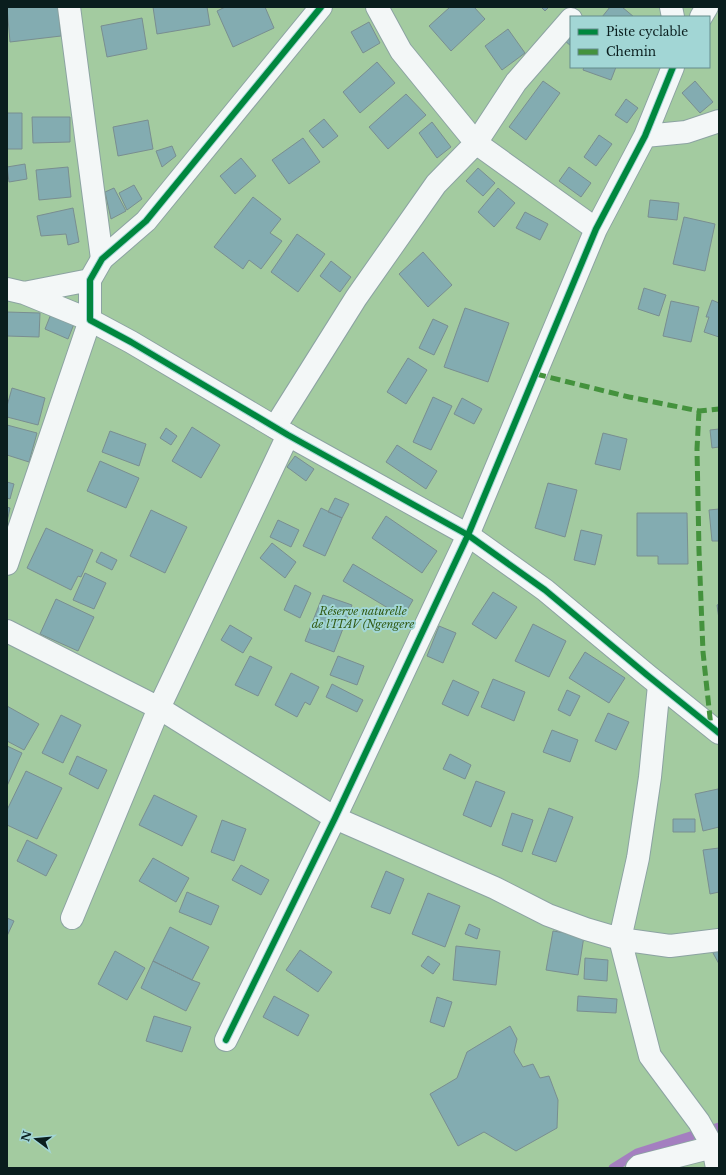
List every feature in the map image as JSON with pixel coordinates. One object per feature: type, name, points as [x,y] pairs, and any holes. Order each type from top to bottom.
[{"type":"street","points":[[69,7],[102,259]]},
{"type":"street","points":[[7,564],[90,320],[90,280],[102,259],[146,221],[321,7]]},
{"type":"street","points":[[377,7],[401,51],[476,143],[596,229]]},
{"type":"street","points":[[574,16],[583,7]]},
{"type":"street","points":[[702,16],[707,7]]},
{"type":"street","points":[[72,918],[159,708],[282,431],[360,292],[436,184],[476,143],[516,82],[570,20]]},
{"type":"street","points":[[226,1040],[335,818],[468,535],[596,229],[645,136],[673,68]]},
{"type":"street","points":[[645,136],[686,132],[719,121]]},
{"type":"street","points":[[15,291],[90,280]]},
{"type":"street","points":[[15,291],[90,320],[131,342],[282,431],[468,535],[545,590],[719,733]]},
{"type":"street","points":[[7,631],[159,708],[335,818],[495,888],[548,915],[586,929],[620,939],[670,946],[719,940]]},
{"type":"street","points":[[659,685],[650,777],[640,844],[620,939],[650,1056],[698,1122],[713,1147],[717,1168]]},
{"type":"street","points":[[636,1168],[713,1147]]},
{"type":"green space","name":"Réserve naturelle de l'ITAV (Ngengere","points":[[7,7],[719,7],[719,1168],[7,1168]]},
{"type":"building","points":[[7,7],[58,7],[61,36],[10,42]]},
{"type":"building","points":[[153,7],[207,7],[210,25],[157,34]]},
{"type":"building","points":[[225,7],[265,7],[274,28],[233,47],[217,11]]},
{"type":"building","points":[[450,7],[474,7],[485,19],[451,51],[429,26]]},
{"type":"building","points":[[541,7],[549,7],[545,11]]},
{"type":"building","points":[[610,7],[622,7],[633,16],[603,16]]},
{"type":"building","points":[[142,18],[147,49],[107,57],[101,26]]},
{"type":"building","points":[[369,22],[380,43],[363,53],[351,32]]},
{"type":"building","points":[[508,29],[525,53],[502,70],[485,46]]},
{"type":"building","points":[[570,35],[570,45],[565,41]]},
{"type":"building","points":[[377,62],[395,83],[360,113],[343,92]]},
{"type":"building","points":[[584,68],[616,68],[611,80],[583,70]]},
{"type":"building","points":[[543,81],[560,93],[526,140],[509,127]]},
{"type":"building","points":[[695,81],[713,102],[700,113],[682,93]]},
{"type":"building","points":[[406,94],[426,115],[388,149],[369,127]]},
{"type":"building","points":[[626,99],[638,108],[627,123],[615,115]]},
{"type":"building","points":[[7,113],[22,113],[22,149],[7,149]]},
{"type":"building","points":[[32,117],[70,117],[70,142],[33,143]]},
{"type":"building","points":[[324,119],[338,136],[323,148],[309,131]]},
{"type":"building","points":[[148,120],[153,149],[118,156],[113,127]]},
{"type":"building","points":[[432,122],[451,147],[437,158],[419,133]]},
{"type":"building","points":[[599,135],[612,144],[596,166],[584,157]]},
{"type":"building","points":[[303,138],[320,162],[289,184],[272,160]]},
{"type":"building","points":[[172,146],[176,156],[162,167],[156,151]]},
{"type":"building","points":[[241,158],[256,176],[235,194],[220,176]]},
{"type":"building","points":[[25,164],[27,179],[9,182],[7,167]]},
{"type":"building","points":[[68,167],[71,197],[39,200],[36,170]]},
{"type":"building","points":[[569,167],[591,183],[581,197],[559,181]]},
{"type":"building","points":[[478,168],[495,183],[483,196],[466,181]]},
{"type":"building","points":[[134,185],[142,199],[127,210],[119,193]]},
{"type":"building","points":[[114,188],[126,211],[111,219],[105,192]]},
{"type":"building","points":[[498,188],[515,203],[494,227],[478,212]]},
{"type":"building","points":[[253,197],[281,219],[270,233],[282,241],[261,269],[249,260],[243,269],[214,247]]},
{"type":"building","points":[[650,200],[679,203],[677,220],[648,217]]},
{"type":"building","points":[[73,208],[79,242],[68,245],[66,234],[41,236],[37,216]]},
{"type":"building","points":[[525,212],[548,224],[540,240],[516,228]]},
{"type":"building","points":[[684,217],[715,224],[705,271],[673,264]]},
{"type":"building","points":[[297,234],[325,254],[298,292],[271,272]]},
{"type":"building","points":[[423,252],[452,285],[428,307],[399,274]]},
{"type":"building","points":[[331,261],[351,277],[340,292],[320,276]]},
{"type":"building","points":[[644,288],[666,295],[659,316],[638,309]]},
{"type":"building","points":[[712,300],[719,303],[719,337],[704,332],[709,317],[706,317]]},
{"type":"building","points":[[671,301],[699,307],[691,342],[663,336]]},
{"type":"building","points":[[465,308],[509,323],[488,382],[444,367]]},
{"type":"building","points":[[53,309],[76,319],[68,339],[45,329]]},
{"type":"building","points":[[7,312],[40,313],[39,337],[7,336]]},
{"type":"building","points":[[433,319],[448,326],[434,355],[419,348]]},
{"type":"building","points":[[408,358],[427,370],[406,404],[387,392]]},
{"type":"building","points":[[12,388],[45,398],[38,425],[7,417],[7,406]]},
{"type":"building","points":[[433,397],[452,406],[431,450],[413,442]]},
{"type":"building","points":[[462,398],[482,409],[474,424],[454,414]]},
{"type":"building","points":[[7,425],[37,433],[29,462],[7,455]]},
{"type":"building","points":[[192,427],[220,445],[201,478],[172,461]]},
{"type":"building","points":[[166,428],[177,436],[171,445],[160,438]]},
{"type":"building","points":[[719,429],[719,447],[712,448],[710,430]]},
{"type":"building","points":[[110,431],[146,444],[139,466],[102,452]]},
{"type":"building","points":[[603,433],[627,439],[620,470],[595,464]]},
{"type":"building","points":[[397,445],[437,471],[426,489],[386,462]]},
{"type":"building","points":[[295,456],[314,469],[306,481],[287,467]]},
{"type":"building","points":[[100,461],[139,478],[126,508],[87,491]]},
{"type":"building","points":[[7,482],[14,484],[10,499],[7,498]]},
{"type":"building","points":[[548,483],[577,490],[565,537],[535,528]]},
{"type":"building","points":[[335,498],[349,504],[342,518],[328,512]]},
{"type":"building","points":[[7,507],[10,508],[7,522]]},
{"type":"building","points":[[321,508],[342,518],[325,556],[303,546]]},
{"type":"building","points":[[719,509],[719,541],[712,541],[709,510]]},
{"type":"building","points":[[151,510],[187,527],[165,573],[130,556]]},
{"type":"building","points":[[637,513],[687,513],[688,564],[658,564],[658,556],[637,556]]},
{"type":"building","points":[[386,516],[437,551],[422,573],[372,538]]},
{"type":"building","points":[[278,520],[299,530],[291,547],[270,537]]},
{"type":"building","points":[[46,528],[93,550],[81,577],[78,576],[71,590],[27,568]]},
{"type":"building","points":[[581,530],[602,535],[595,565],[574,560]]},
{"type":"building","points":[[272,543],[296,562],[285,578],[260,558]]},
{"type":"building","points":[[101,552],[117,560],[112,570],[96,562]]},
{"type":"building","points":[[353,564],[413,600],[403,617],[343,581]]},
{"type":"building","points":[[85,573],[106,583],[94,609],[73,600]]},
{"type":"building","points":[[295,585],[311,593],[300,618],[284,610]]},
{"type":"building","points":[[493,592],[517,607],[496,639],[472,624]]},
{"type":"building","points":[[323,595],[352,605],[334,652],[305,641]]},
{"type":"building","points":[[56,599],[94,617],[78,651],[40,634]]},
{"type":"building","points":[[719,604],[719,619],[717,605]]},
{"type":"building","points":[[533,624],[566,641],[549,677],[515,661]]},
{"type":"building","points":[[230,625],[252,638],[243,653],[221,640]]},
{"type":"building","points":[[439,626],[456,633],[443,663],[427,656]]},
{"type":"building","points":[[585,652],[625,678],[609,703],[569,678]]},
{"type":"building","points":[[250,656],[272,667],[258,696],[235,685]]},
{"type":"building","points":[[338,656],[364,666],[357,685],[330,675]]},
{"type":"building","points":[[291,673],[319,687],[310,705],[305,702],[297,717],[275,705]]},
{"type":"building","points":[[493,679],[525,692],[514,721],[481,707]]},
{"type":"building","points":[[453,680],[479,692],[468,716],[442,704]]},
{"type":"building","points":[[332,684],[363,700],[357,712],[326,697]]},
{"type":"building","points":[[567,690],[580,696],[570,716],[558,710]]},
{"type":"building","points":[[7,706],[39,724],[24,750],[7,741]]},
{"type":"building","points":[[608,713],[629,722],[616,750],[595,741]]},
{"type":"building","points":[[61,715],[81,725],[63,763],[42,753]]},
{"type":"building","points":[[552,730],[578,740],[570,762],[543,752]]},
{"type":"building","points":[[7,746],[22,753],[7,786]]},
{"type":"building","points":[[450,754],[471,765],[465,779],[443,769]]},
{"type":"building","points":[[77,756],[107,770],[98,789],[69,774]]},
{"type":"building","points":[[26,771],[62,788],[37,839],[7,825],[7,810]]},
{"type":"building","points":[[476,781],[505,792],[491,827],[463,815]]},
{"type":"building","points":[[718,789],[719,827],[703,831],[695,794]]},
{"type":"building","points":[[154,795],[197,816],[182,846],[139,825]]},
{"type":"building","points":[[549,808],[573,817],[556,862],[532,854]]},
{"type":"building","points":[[512,813],[533,820],[522,852],[502,845]]},
{"type":"building","points":[[673,819],[695,819],[695,832],[673,832]]},
{"type":"building","points":[[222,820],[246,829],[234,861],[211,852]]},
{"type":"building","points":[[27,840],[57,855],[46,876],[17,861]]},
{"type":"building","points":[[719,848],[719,892],[710,894],[703,850]]},
{"type":"building","points":[[153,858],[189,878],[176,902],[139,881]]},
{"type":"building","points":[[241,865],[269,880],[261,895],[232,880]]},
{"type":"building","points":[[386,871],[404,879],[390,914],[371,907]]},
{"type":"building","points":[[187,892],[219,906],[211,925],[179,912]]},
{"type":"building","points":[[428,893],[460,906],[445,947],[412,934]]},
{"type":"building","points":[[7,918],[14,921],[7,936]]},
{"type":"building","points":[[469,924],[480,929],[477,939],[465,934]]},
{"type":"building","points":[[170,927],[209,947],[192,980],[153,961]]},
{"type":"building","points":[[553,931],[584,936],[578,975],[546,970]]},
{"type":"building","points":[[456,946],[500,951],[496,985],[453,980]]},
{"type":"building","points":[[300,950],[332,972],[318,992],[286,970]]},
{"type":"building","points":[[719,950],[719,964],[713,953]]},
{"type":"building","points":[[115,951],[145,968],[127,1000],[98,984]]},
{"type":"building","points":[[428,956],[440,964],[433,974],[421,966]]},
{"type":"building","points":[[585,958],[608,960],[607,981],[584,979]]},
{"type":"building","points":[[153,961],[200,983],[186,1011],[141,988]]},
{"type":"building","points":[[274,996],[309,1015],[298,1036],[263,1017]]},
{"type":"building","points":[[578,996],[617,999],[616,1013],[577,1011]]},
{"type":"building","points":[[437,997],[452,1002],[444,1027],[430,1022]]},
{"type":"building","points":[[154,1016],[191,1027],[182,1052],[146,1041]]},
{"type":"building","points":[[510,1026],[517,1039],[514,1052],[523,1067],[533,1064],[540,1078],[549,1076],[558,1100],[557,1128],[516,1151],[484,1132],[458,1146],[430,1094],[457,1078],[467,1052]]},
{"type":"waterway","points":[[613,1168],[637,1153],[719,1127]]},
{"type":"marked path","points":[[536,374],[629,397],[699,411],[719,409]]},
{"type":"marked path","points":[[699,411],[697,449],[699,551],[703,652],[711,727]]},
{"type":"cycle path","points":[[321,7],[146,221],[102,259],[90,280],[90,320],[131,342],[288,435],[468,535],[545,590],[719,733]]},
{"type":"cycle path","points":[[226,1040],[335,818],[468,535],[596,229],[645,136],[673,68]]}]
